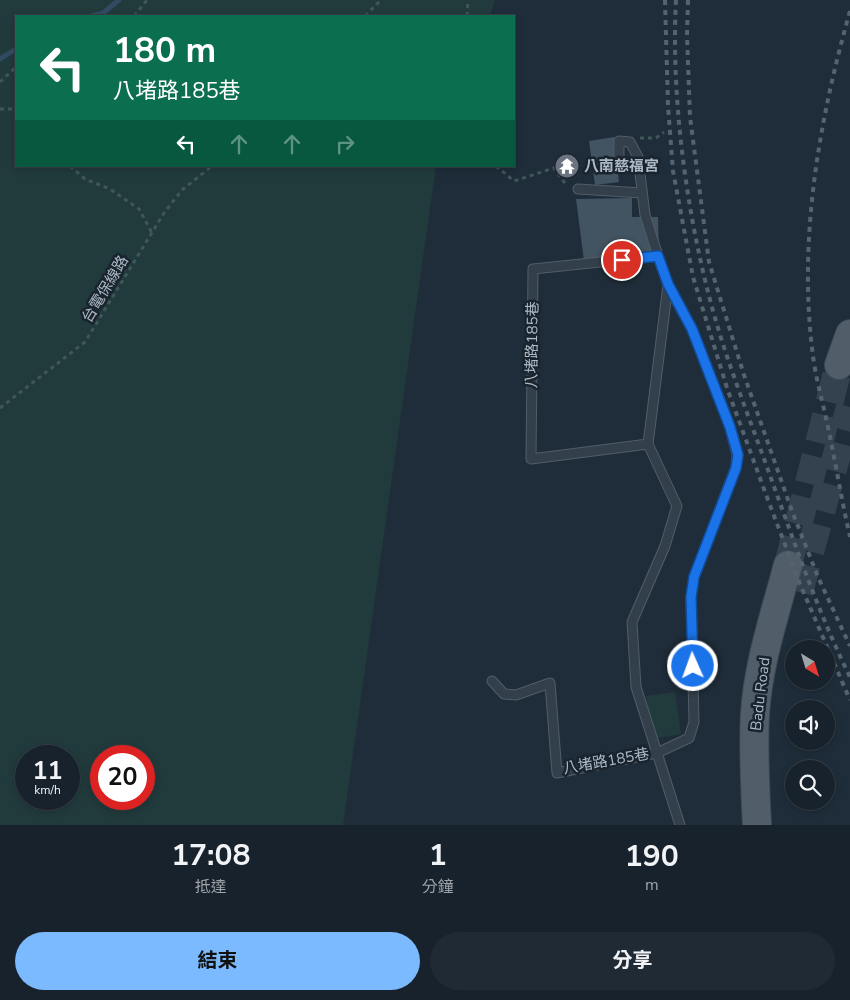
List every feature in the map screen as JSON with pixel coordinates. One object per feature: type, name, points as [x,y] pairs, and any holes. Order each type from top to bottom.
[{"type":"main road","points":[[839,365],[850,334]]},
{"type":"main road","name":"Badu Road","points":[[757,825],[754,768],[755,713],[764,655],[788,566]]},
{"type":"main road","name":"Badu Road","points":[[775,825],[772,768],[773,714],[782,658],[799,592]]},
{"type":"lane","points":[[618,157],[618,141],[630,142],[638,157],[642,193],[658,256]]},
{"type":"lane","points":[[578,189],[642,193]]},
{"type":"lane","name":"八堵路185巷","points":[[492,681],[504,694],[516,695],[550,683],[557,772],[657,753],[689,738],[694,722],[691,597],[694,577],[736,468],[738,455],[732,434],[692,329],[668,284],[658,256],[533,270],[531,459],[648,444]]},
{"type":"lane","name":"八堵路185巷","points":[[668,284],[648,444],[677,506],[666,546],[632,622],[636,687],[680,825]]},
{"type":"path","points":[[135,15],[147,0]]},
{"type":"path","points":[[366,15],[382,0]]},
{"type":"path","points":[[466,15],[468,0]]},
{"type":"path","points":[[0,82],[15,69]]},
{"type":"path","points":[[0,109],[15,109]]},
{"type":"path","points":[[630,142],[647,137],[656,138],[664,132]]},
{"type":"path","points":[[71,167],[85,179],[110,189],[139,209],[152,233]]},
{"type":"path","name":"台電保線路","points":[[0,408],[86,342],[152,233],[182,190],[211,167]]},
{"type":"path","points":[[497,167],[514,180],[554,168],[567,186],[578,189]]},
{"type":"green space","points":[[0,0],[495,0],[490,15],[15,15],[15,167],[436,167],[343,825],[0,825]]},
{"type":"green space","points":[[675,692],[681,734],[652,739],[646,696]]},
{"type":"building","points":[[614,137],[619,182],[595,185],[589,141]]},
{"type":"building","points":[[632,198],[632,217],[658,217],[659,258],[584,261],[576,199]]},
{"type":"waterway","points":[[96,15],[103,13],[119,0]]},
{"type":"waterway","points":[[0,59],[15,50]]},
{"type":"tunnel","points":[[788,565],[839,365]]},
{"type":"tunnel","points":[[799,592],[850,407]]},
{"type":"railway","points":[[665,0],[668,106],[673,171],[693,277],[727,388],[768,500],[800,584],[850,700]]},
{"type":"railway","points":[[676,0],[676,72],[681,147],[700,257],[714,316],[729,364],[799,555],[828,629],[850,677]]},
{"type":"railway","points":[[688,0],[687,35],[690,117],[709,262],[744,375],[792,511],[818,577],[850,646]]},
{"type":"railway","points":[[850,11],[828,97],[820,141],[809,230],[808,275],[809,319],[814,363],[850,537]]},
{"type":"place","name":"八南慈福宮","points":[[567,166]]},
{"type":"route","points":[[622,260],[658,256],[668,284],[692,329],[735,440],[738,455],[736,468],[694,577],[691,597],[693,666]]}]
